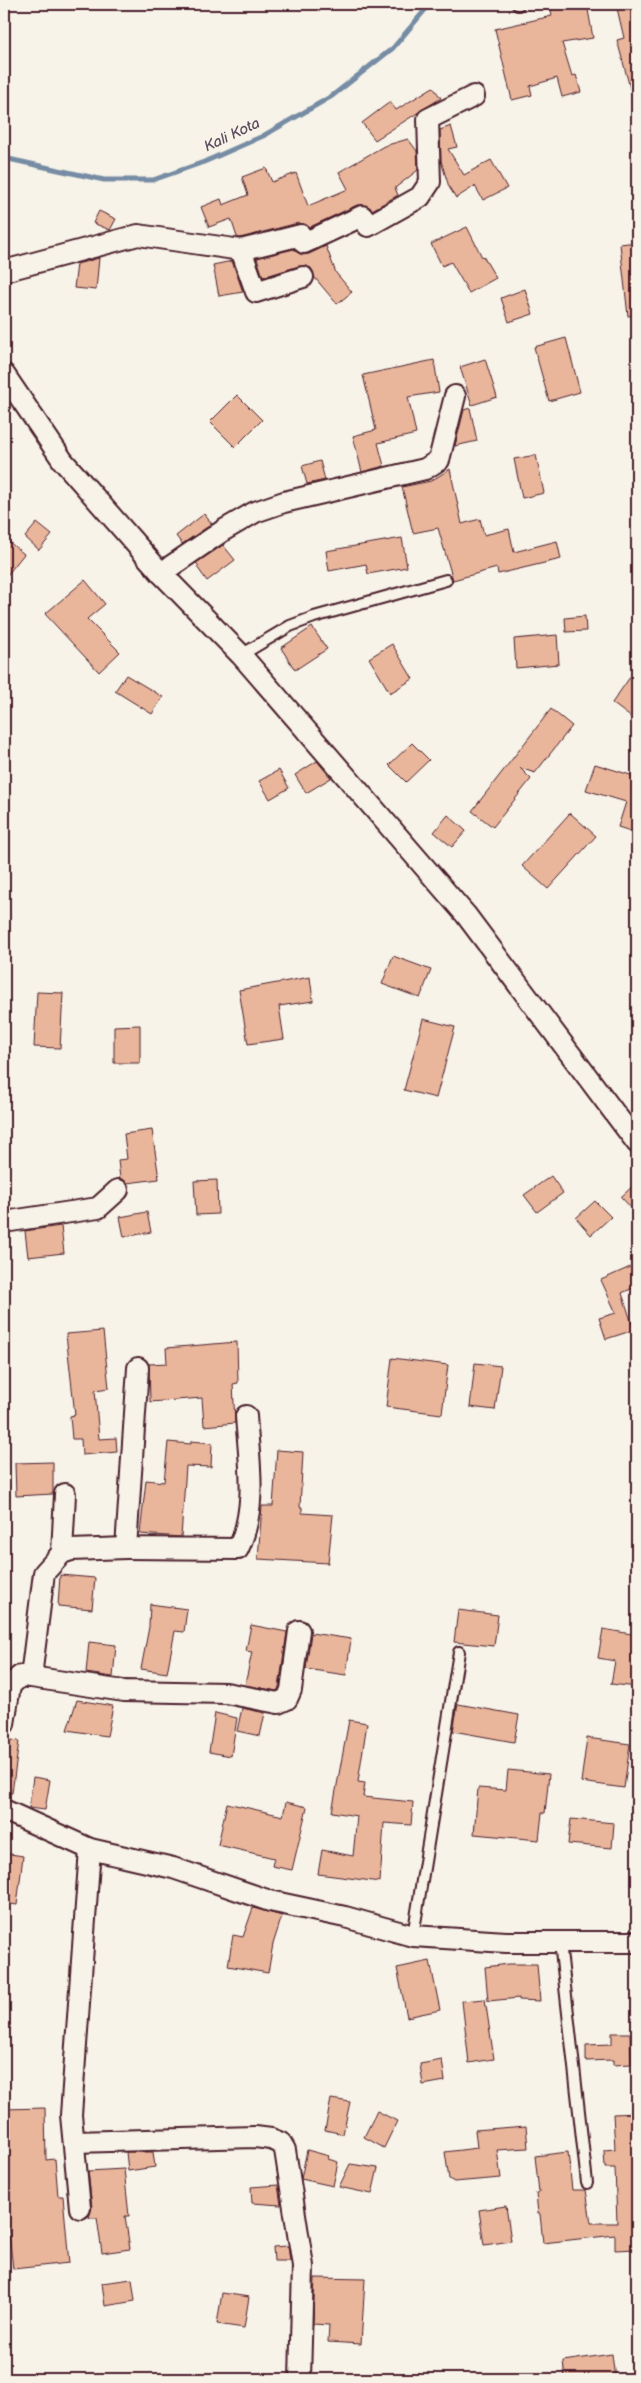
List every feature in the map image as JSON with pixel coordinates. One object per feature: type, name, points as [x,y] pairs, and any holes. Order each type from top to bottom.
[{"type":"street","points":[[4,271],[138,235],[241,250],[301,235],[304,244],[362,216],[368,226],[420,197],[430,182],[428,119],[474,96]]},
{"type":"street","points":[[241,250],[256,292],[303,277]]},
{"type":"street","points":[[4,374],[63,460],[161,574],[241,655],[466,915],[637,1142]]},
{"type":"street","points":[[161,574],[224,530],[255,512],[284,502],[425,469],[439,460],[455,396]]},
{"type":"street","points":[[4,1222],[98,1208],[118,1190]]},
{"type":"street","points":[[126,1548],[138,1368]]},
{"type":"street","points":[[31,1677],[44,1573],[62,1553],[71,1550],[126,1548],[238,1549],[249,1518],[251,1484],[246,1416]]},
{"type":"street","points":[[62,1553],[65,1494]]},
{"type":"street","points":[[4,1724],[10,1686],[20,1676],[124,1691],[226,1693],[278,1703],[287,1699],[291,1690],[300,1631]]},
{"type":"street","points":[[4,1810],[90,1849],[172,1868],[270,1901],[344,1917],[413,1936],[506,1942],[637,1942]]},
{"type":"street","points":[[80,2208],[71,2115],[90,1849]]},
{"type":"street","points":[[74,2142],[255,2137],[281,2143],[285,2150],[302,2252],[300,2379]]},
{"type":"lane","points":[[241,655],[290,626],[314,617],[446,580]]},
{"type":"lane","points":[[413,1936],[459,1652]]},
{"type":"lane","points":[[560,1942],[586,2183]]},
{"type":"building","points":[[550,4],[587,4],[593,38],[562,43],[572,76],[576,75],[581,92],[562,97],[557,78],[530,86],[532,95],[512,100],[495,29],[552,16]]},
{"type":"building","points":[[616,4],[637,4],[637,99],[633,99],[617,40],[624,38]]},
{"type":"building","points":[[433,87],[441,98],[375,140],[362,123],[390,102],[396,110]]},
{"type":"building","points":[[451,126],[457,147],[448,149],[464,175],[491,160],[507,188],[483,200],[475,186],[456,198],[449,187],[441,161],[440,130]]},
{"type":"building","points":[[408,139],[417,151],[418,170],[395,188],[398,195],[372,210],[368,206],[357,205],[310,227],[298,223],[240,238],[237,237],[231,219],[209,227],[201,207],[221,199],[223,205],[248,195],[242,177],[266,168],[272,182],[296,173],[308,206],[348,189],[339,172],[384,146]]},
{"type":"building","points":[[99,211],[116,219],[110,230],[93,223]]},
{"type":"building","points":[[467,227],[482,257],[496,278],[469,293],[451,262],[442,266],[431,244]]},
{"type":"building","points":[[637,242],[637,315],[628,316],[620,244]]},
{"type":"building","points":[[326,246],[336,273],[352,292],[337,304],[315,278],[311,268],[299,266],[263,277],[257,258],[294,249],[302,255],[309,254]]},
{"type":"building","points":[[99,258],[96,290],[74,288],[77,264]]},
{"type":"building","points":[[232,261],[243,292],[219,296],[213,265]]},
{"type":"building","points":[[525,289],[533,314],[509,322],[501,298]]},
{"type":"building","points":[[566,338],[580,392],[549,401],[534,347]]},
{"type":"building","points":[[485,359],[497,397],[472,405],[460,367]]},
{"type":"building","points":[[434,360],[439,392],[408,397],[416,434],[378,443],[384,466],[362,472],[353,436],[376,430],[363,375]]},
{"type":"building","points":[[237,395],[262,420],[235,447],[210,422]]},
{"type":"building","points":[[470,408],[477,441],[455,446],[464,410]]},
{"type":"building","points":[[536,455],[544,493],[522,498],[514,459]]},
{"type":"building","points":[[320,461],[325,480],[307,484],[302,466]]},
{"type":"building","points":[[450,469],[462,524],[480,519],[484,535],[509,529],[514,552],[557,541],[561,559],[498,574],[497,568],[453,580],[438,528],[413,533],[402,487],[431,481]]},
{"type":"building","points":[[204,514],[212,524],[182,544],[176,536]]},
{"type":"building","points":[[37,523],[52,535],[39,550],[25,537]]},
{"type":"building","points":[[4,538],[24,554],[4,579]]},
{"type":"building","points":[[402,538],[407,567],[368,574],[366,564],[329,571],[326,551]]},
{"type":"building","points":[[223,545],[235,560],[207,581],[196,563]]},
{"type":"building","points":[[85,580],[105,604],[87,619],[120,652],[99,672],[45,614]]},
{"type":"building","points":[[585,616],[586,631],[566,632],[565,618]]},
{"type":"building","points":[[312,627],[327,649],[295,670],[281,648]]},
{"type":"building","points":[[557,635],[559,664],[516,668],[514,639]]},
{"type":"building","points":[[392,644],[413,679],[390,693],[369,658]]},
{"type":"building","points":[[637,667],[637,711],[632,718],[612,703]]},
{"type":"building","points":[[126,675],[163,697],[152,714],[115,691]]},
{"type":"building","points":[[551,709],[572,726],[535,773],[520,768],[531,779],[493,827],[472,811]]},
{"type":"building","points":[[412,743],[429,760],[406,782],[389,765]]},
{"type":"building","points":[[317,761],[331,778],[306,793],[295,775]]},
{"type":"building","points":[[595,764],[637,777],[637,833],[618,827],[626,802],[586,790]]},
{"type":"building","points":[[279,770],[289,788],[270,799],[259,781]]},
{"type":"building","points":[[570,813],[596,836],[548,889],[522,866]]},
{"type":"building","points":[[448,815],[466,831],[452,847],[434,832]]},
{"type":"building","points":[[393,956],[431,970],[420,998],[382,984]]},
{"type":"building","points":[[310,977],[313,1001],[279,1006],[284,1039],[248,1044],[239,990]]},
{"type":"building","points":[[37,992],[63,993],[60,1048],[34,1047]]},
{"type":"building","points":[[423,1019],[455,1027],[436,1098],[404,1090]]},
{"type":"building","points":[[140,1025],[140,1063],[114,1063],[114,1026]]},
{"type":"building","points":[[152,1130],[159,1179],[127,1183],[120,1179],[118,1160],[127,1159],[124,1134]]},
{"type":"building","points":[[551,1176],[563,1193],[537,1212],[524,1195]]},
{"type":"building","points":[[217,1180],[218,1214],[196,1215],[194,1181]]},
{"type":"building","points":[[637,1182],[637,1214],[621,1197]]},
{"type":"building","points":[[595,1201],[611,1217],[591,1235],[576,1218]]},
{"type":"building","points":[[147,1212],[151,1232],[124,1237],[120,1217]]},
{"type":"building","points":[[61,1226],[64,1253],[28,1257],[25,1231]]},
{"type":"building","points":[[637,1264],[637,1286],[622,1293],[634,1330],[606,1339],[599,1318],[616,1313],[601,1280]]},
{"type":"building","points":[[103,1331],[109,1388],[95,1390],[99,1439],[116,1438],[117,1452],[82,1455],[81,1439],[72,1439],[70,1416],[75,1415],[66,1334]]},
{"type":"building","points":[[237,1342],[238,1383],[233,1384],[235,1423],[204,1426],[202,1398],[150,1402],[149,1364],[167,1363],[166,1348]]},
{"type":"building","points":[[392,1358],[448,1365],[442,1414],[386,1407]]},
{"type":"building","points":[[475,1363],[501,1366],[495,1410],[470,1407]]},
{"type":"building","points":[[191,1441],[212,1443],[211,1467],[186,1466],[181,1537],[140,1534],[146,1480],[164,1482],[168,1442],[191,1444]]},
{"type":"building","points":[[277,1450],[303,1452],[300,1507],[302,1507],[302,1513],[333,1515],[328,1563],[258,1559],[262,1506],[273,1506]]},
{"type":"building","points":[[53,1462],[53,1494],[16,1496],[15,1463]]},
{"type":"building","points":[[60,1575],[95,1578],[92,1609],[58,1606]]},
{"type":"building","points":[[150,1604],[187,1609],[184,1632],[175,1631],[167,1673],[141,1669],[149,1627]]},
{"type":"building","points":[[458,1610],[498,1615],[494,1646],[454,1642]]},
{"type":"building","points":[[251,1625],[287,1632],[277,1691],[245,1685],[252,1652],[246,1651]]},
{"type":"building","points":[[603,1629],[637,1635],[637,1687],[611,1684],[615,1661],[598,1658]]},
{"type":"building","points":[[311,1633],[351,1639],[346,1675],[306,1669]]},
{"type":"building","points":[[89,1642],[116,1645],[113,1677],[86,1673]]},
{"type":"building","points":[[77,1700],[113,1706],[107,1736],[67,1730]]},
{"type":"building","points":[[458,1704],[519,1715],[514,1742],[453,1731]]},
{"type":"building","points":[[242,1708],[265,1713],[260,1736],[237,1731]]},
{"type":"building","points":[[215,1713],[237,1718],[231,1756],[209,1752]]},
{"type":"building","points":[[349,1720],[367,1723],[358,1782],[365,1783],[363,1797],[413,1802],[411,1825],[384,1823],[380,1882],[318,1874],[322,1850],[353,1856],[357,1816],[332,1812]]},
{"type":"building","points":[[587,1738],[630,1744],[624,1788],[581,1782]]},
{"type":"building","points":[[4,1739],[19,1741],[12,1793],[4,1792]]},
{"type":"building","points":[[508,1770],[549,1774],[545,1813],[542,1813],[539,1840],[474,1834],[478,1788],[506,1790]]},
{"type":"building","points":[[33,1777],[50,1780],[45,1810],[29,1808]]},
{"type":"building","points":[[286,1802],[307,1807],[292,1870],[272,1866],[274,1858],[218,1845],[227,1803],[283,1816]]},
{"type":"building","points":[[571,1819],[614,1823],[612,1848],[568,1844]]},
{"type":"building","points":[[4,1853],[23,1856],[17,1905],[4,1903]]},
{"type":"building","points":[[253,1908],[282,1916],[273,1944],[268,1973],[228,1966],[233,1935],[243,1937]]},
{"type":"building","points":[[430,1961],[440,2010],[407,2017],[397,1968]]},
{"type":"building","points":[[509,1964],[537,1964],[540,2001],[519,2000],[519,1998],[488,2001],[485,1967]]},
{"type":"building","points":[[485,1999],[494,2059],[469,2063],[462,2001]]},
{"type":"building","points":[[612,2033],[630,2033],[631,2064],[613,2065],[613,2060],[586,2061],[586,2045],[612,2044]]},
{"type":"building","points":[[442,2060],[445,2081],[423,2085],[420,2064]]},
{"type":"building","points":[[331,2099],[350,2102],[343,2134],[325,2130]]},
{"type":"building","points":[[45,2108],[46,2160],[55,2159],[58,2196],[63,2196],[69,2263],[13,2269],[8,2225],[4,2225],[4,2164],[6,2164],[4,2109]]},
{"type":"building","points":[[377,2111],[397,2121],[384,2148],[364,2137]]},
{"type":"building","points":[[637,2113],[637,2249],[615,2250],[615,2235],[543,2243],[536,2193],[539,2192],[535,2156],[568,2152],[572,2190],[586,2190],[591,2223],[617,2223],[615,2168],[605,2168],[604,2150],[615,2149],[613,2114]]},
{"type":"building","points":[[526,2126],[528,2148],[497,2150],[501,2178],[454,2182],[449,2179],[445,2152],[477,2148],[475,2130]]},
{"type":"building","points":[[307,2150],[329,2156],[328,2159],[338,2162],[333,2186],[301,2179]]},
{"type":"building","points":[[126,2152],[153,2152],[155,2167],[128,2171]]},
{"type":"building","points":[[350,2164],[378,2168],[372,2194],[339,2187]]},
{"type":"building","points":[[124,2169],[129,2216],[125,2216],[130,2249],[102,2253],[97,2218],[89,2218],[92,2207],[88,2171]]},
{"type":"building","points":[[278,2185],[281,2205],[252,2203],[251,2187]]},
{"type":"building","points":[[506,2206],[511,2241],[484,2245],[479,2210]]},
{"type":"building","points":[[288,2246],[290,2261],[274,2261],[273,2247]]},
{"type":"building","points":[[315,2278],[365,2279],[361,2344],[328,2342],[329,2325],[313,2324]]},
{"type":"building","points":[[132,2279],[135,2301],[105,2306],[102,2283]]},
{"type":"building","points":[[222,2293],[249,2297],[244,2328],[217,2324]]},
{"type":"building","points":[[612,2354],[615,2379],[565,2379],[563,2361]]},
{"type":"waterway","name":"Kali Kota","points":[[4,158],[104,180],[153,180],[204,162],[263,136],[332,96],[393,48],[430,4]]}]
